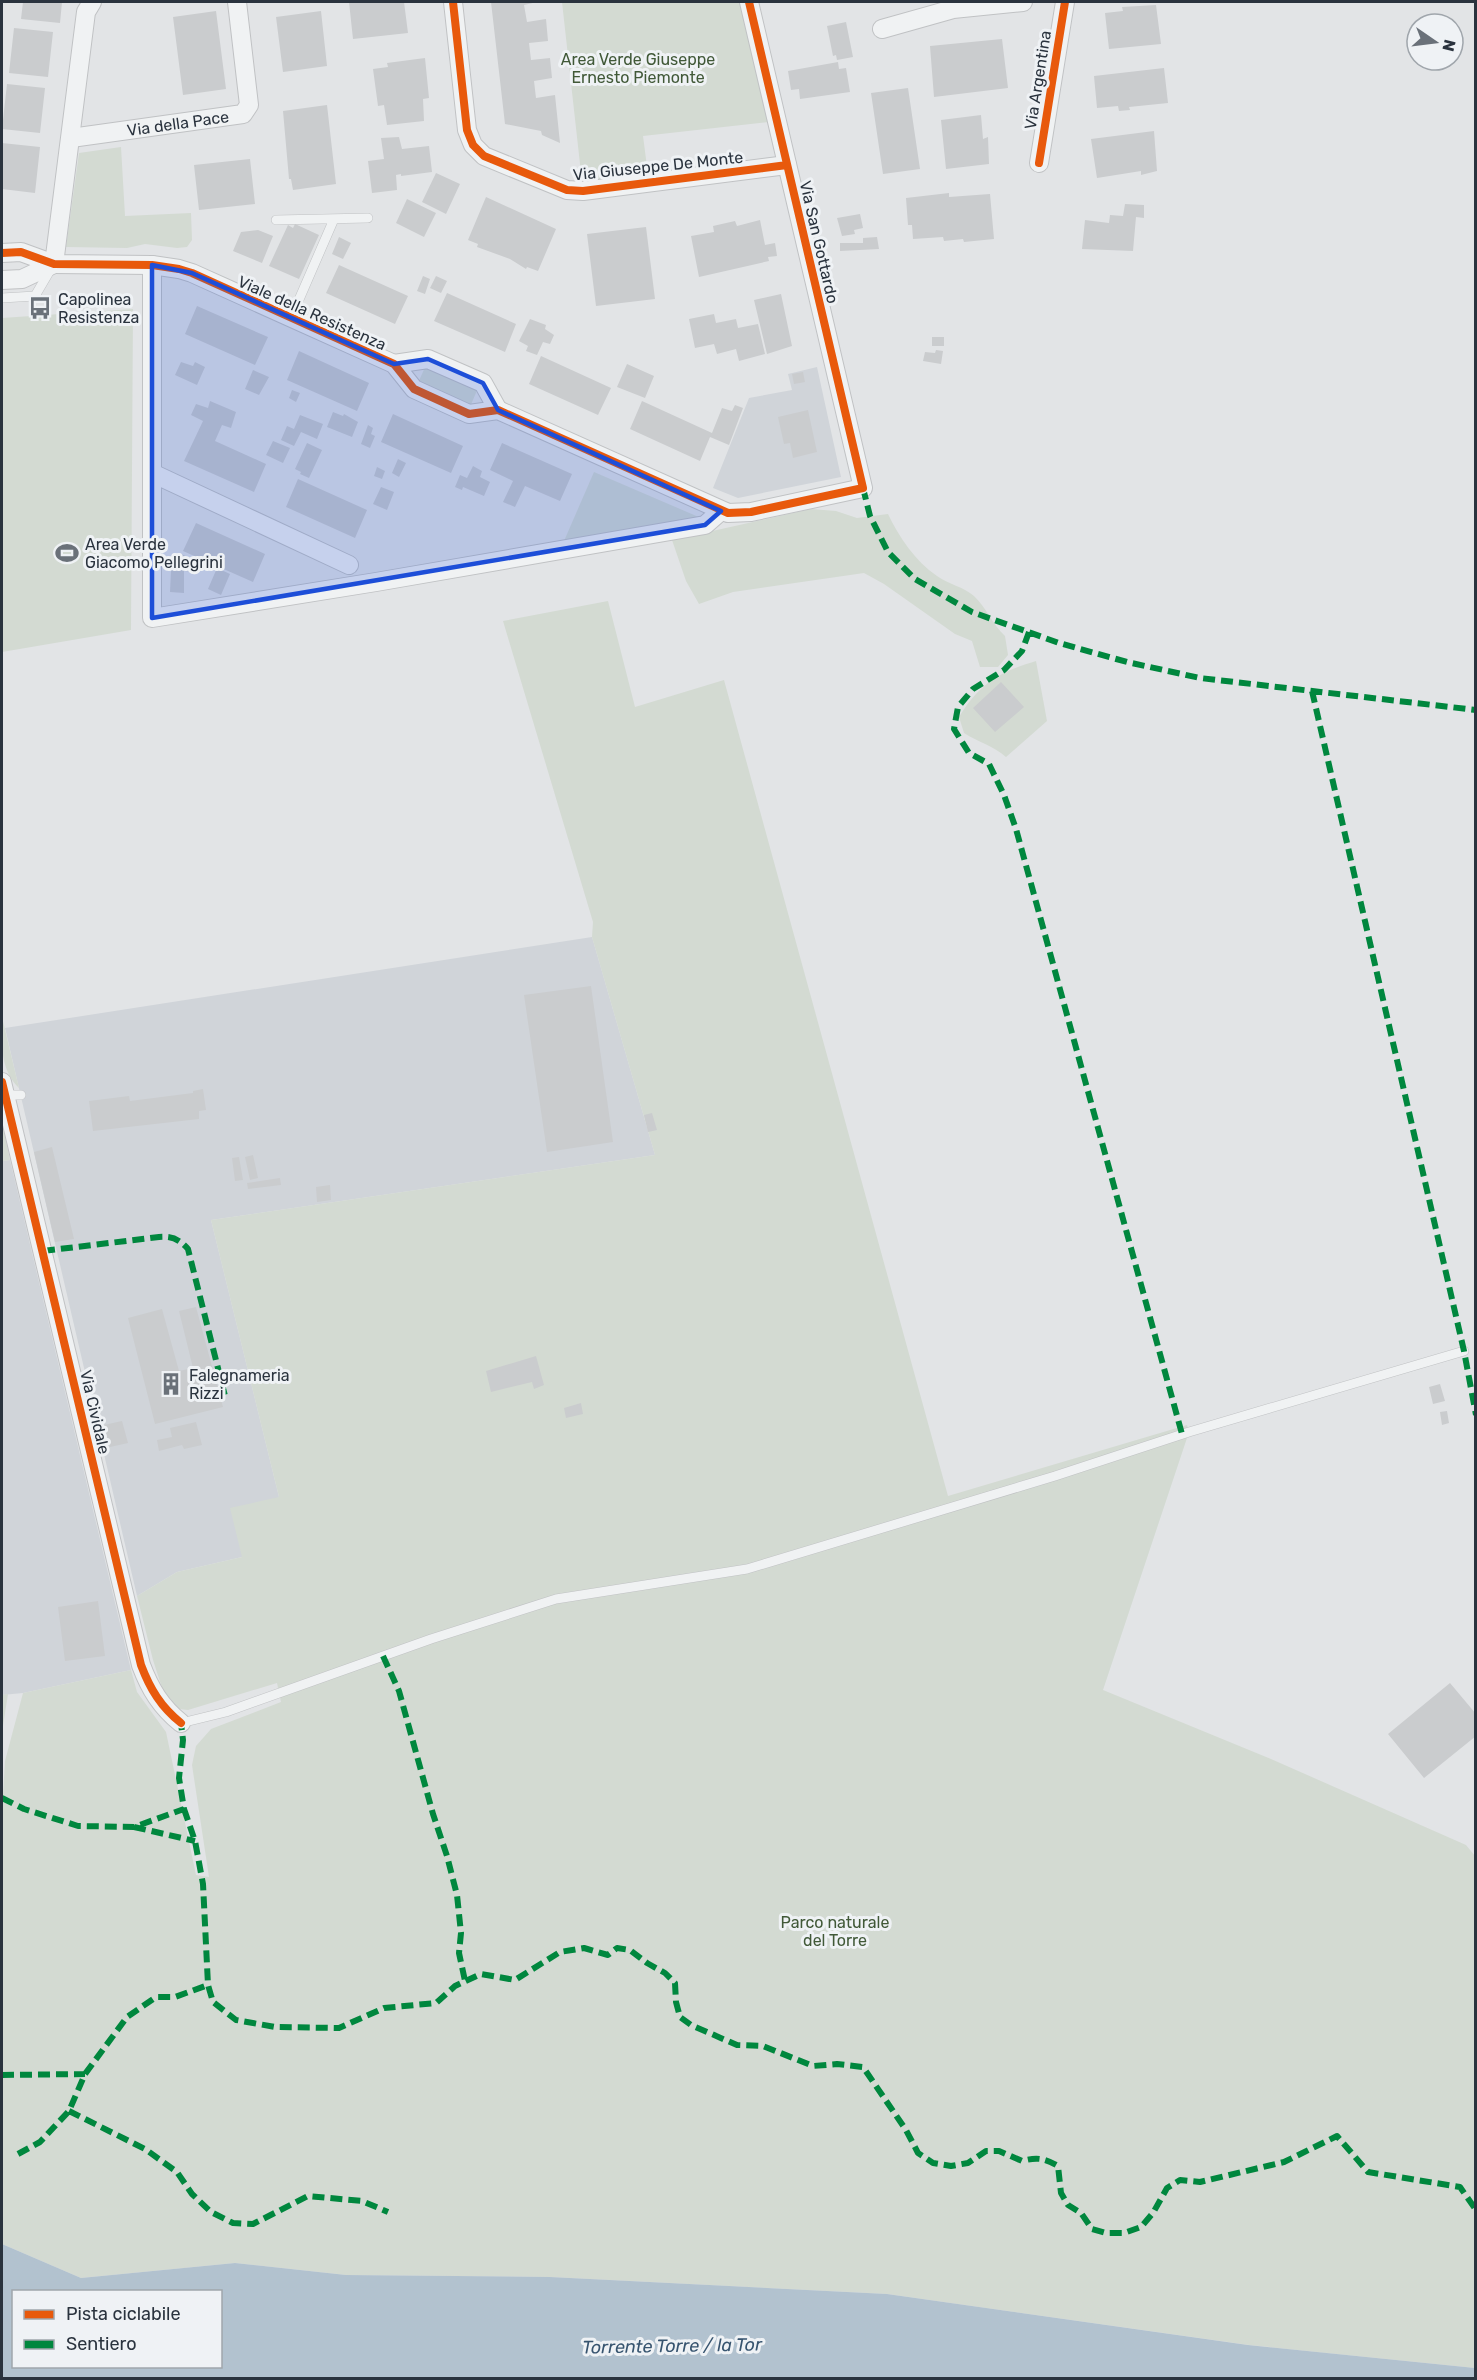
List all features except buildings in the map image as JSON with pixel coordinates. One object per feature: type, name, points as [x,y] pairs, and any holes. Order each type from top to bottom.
[{"type":"street","points":[[54,264],[86,12],[92,2]]},
{"type":"street","name":"Via della Pace","points":[[70,138],[243,114],[249,105],[237,2]]},
{"type":"street","name":"Via Giuseppe De Monte","points":[[453,2],[467,130],[473,145],[484,156],[567,190],[583,191],[787,165]]},
{"type":"street","name":"Via San Gottardo","points":[[721,511],[743,514],[863,488],[749,2]]},
{"type":"street","points":[[882,29],[952,9],[1023,2]]},
{"type":"street","name":"Via Argentina","points":[[1039,163],[1065,2]]},
{"type":"street","name":"Viale della Resistenza","points":[[2,253],[21,252],[54,264],[152,265],[192,273],[394,364],[414,389],[469,414],[498,410],[483,383],[428,359],[394,364]]},
{"type":"street","name":"Viale della Resistenza","points":[[2,280],[22,279],[54,264]]},
{"type":"street","points":[[152,265],[152,618],[705,525],[721,511],[498,410]]},
{"type":"street","points":[[152,473],[350,566]]},
{"type":"street","name":"Via Cividale","points":[[7,1092],[141,1665],[159,1702],[181,1723]]},
{"type":"lane","points":[[276,220],[368,218]]},
{"type":"lane","name":"Viale della Resistenza","points":[[291,318],[334,219]]},
{"type":"lane","points":[[2,298],[35,296],[54,264]]},
{"type":"lane","points":[[181,1723],[226,1712],[431,1639],[556,1599],[747,1569],[1055,1476],[1189,1432],[1464,1351]]},
{"type":"highlighted area","points":[[152,265],[192,273],[394,364],[428,359],[483,383],[498,410],[721,511],[705,525],[152,618]]},
{"type":"shaded area","points":[[817,367],[841,477],[738,498],[713,488],[749,398],[792,390],[788,374]]},
{"type":"shaded area","points":[[592,937],[655,1155],[211,1220],[279,1497],[242,1557],[177,1572],[137,1596],[5,1028]]},
{"type":"shaded area","points":[[10,1160],[131,1670],[23,1693],[2,1695],[2,1161]]},
{"type":"green space","name":"Area Verde Giuseppe Ernesto Piemonte","points":[[562,2],[749,2],[777,121],[643,136],[649,182],[583,191]]},
{"type":"green space","points":[[121,147],[125,216],[191,213],[192,240],[187,247],[145,244],[127,248],[66,247],[79,153]]},
{"type":"green space","name":"Area Verde Giacomo Pellegrini","points":[[133,309],[131,630],[2,652],[2,318]]},
{"type":"green space","points":[[426,365],[478,388],[470,407],[418,383]]},
{"type":"green space","points":[[594,472],[701,518],[564,541]]},
{"type":"green space","points":[[811,509],[836,511],[857,518],[888,514],[903,540],[929,570],[966,590],[978,600],[1005,636],[1008,655],[998,667],[980,667],[972,641],[955,634],[884,584],[864,573],[733,592],[699,604],[686,581],[672,540]]},
{"type":"green space","name":"Parco naturale del Torre","points":[[608,601],[635,707],[724,680],[948,1496],[1187,1425],[1189,1432],[1103,1690],[1271,1759],[1466,1845],[1475,1856],[1475,2368],[1249,2345],[887,2294],[550,2277],[346,2275],[235,2263],[81,2278],[2,2244],[2,1811],[5,1761],[23,1693],[131,1670],[137,1692],[166,1732],[196,1875],[209,1877],[192,1765],[196,1746],[211,1729],[281,1702],[277,1683],[188,1710],[179,1709],[163,1691],[137,1596],[177,1572],[242,1557],[230,1508],[279,1497],[211,1220],[655,1155],[592,937],[593,922],[503,621]]},
{"type":"green space","points":[[1036,661],[1047,721],[1006,757],[964,733],[959,717],[983,687],[1011,670]]},
{"type":"green space","points":[[2,1017],[19,1088],[8,1073],[5,1064],[2,1046]]},
{"type":"green space","points":[[2,1122],[10,1160],[2,1161]]},
{"type":"green space","points":[[8,1694],[2,1732],[2,1695]]},
{"type":"water","name":"Torrente Torre / la Tor","points":[[2,2244],[81,2278],[235,2263],[346,2275],[550,2277],[887,2294],[1248,2345],[1475,2368],[1475,2378],[2,2378]]},
{"type":"marked path","points":[[863,488],[870,516],[888,552],[915,579],[972,612],[1059,643],[1127,662],[1200,678],[1476,710]]},
{"type":"marked path","points":[[1029,632],[1022,651],[1004,670],[973,689],[958,707],[954,729],[969,753],[989,764],[1004,795],[1016,829],[1182,1434]]},
{"type":"marked path","points":[[1312,691],[1464,1351],[1476,1415]]},
{"type":"marked path","points":[[43,1251],[159,1237],[172,1238],[182,1243],[188,1249],[225,1396]]},
{"type":"marked path","points":[[383,1656],[399,1691],[457,1895],[461,1933],[459,1953],[465,1981]]},
{"type":"marked path","points":[[2,1798],[24,1809],[78,1826],[134,1827],[184,1809],[179,1778],[183,1740],[181,1723]]},
{"type":"marked path","points":[[184,1809],[195,1841],[203,1884],[208,1985],[213,2002],[236,2020],[275,2027],[339,2028],[384,2008],[436,2003],[455,1986],[481,1974],[515,1980],[560,1952],[584,1948],[608,1955],[617,1948],[630,1950],[665,1973],[675,1983],[680,2017],[691,2025],[737,2045],[763,2046],[813,2066],[837,2064],[863,2067],[906,2130],[918,2153],[933,2163],[951,2166],[968,2163],[986,2151],[999,2151],[1022,2161],[1040,2159],[1058,2166],[1061,2193],[1068,2205],[1081,2213],[1092,2229],[1106,2233],[1124,2233],[1141,2227],[1153,2213],[1167,2188],[1180,2180],[1200,2182],[1284,2162],[1337,2136],[1368,2172],[1460,2187],[1476,2210]]},
{"type":"marked path","points":[[134,1827],[195,1841]]},
{"type":"marked path","points":[[18,2154],[40,2142],[69,2111],[85,2074],[127,2017],[156,1997],[175,1997],[208,1985]]},
{"type":"marked path","points":[[2,2075],[85,2074]]},
{"type":"marked path","points":[[69,2111],[145,2149],[177,2172],[192,2194],[211,2212],[233,2223],[253,2224],[308,2196],[362,2201],[388,2212]]},
{"type":"cycle path","points":[[453,2],[467,130],[473,145],[484,156],[567,190],[583,191],[787,165]]},
{"type":"cycle path","points":[[2,253],[21,252],[54,264],[152,265],[192,273],[394,364],[414,389],[469,414],[498,410],[728,513],[751,512],[863,488],[749,2]]},
{"type":"cycle path","points":[[1039,163],[1065,2]]},
{"type":"cycle path","points":[[2,1082],[141,1665],[157,1697],[181,1723]]},
{"type":"place","name":"Capolinea Resistenza","points":[[40,308]]},
{"type":"place","name":"Area Verde Giacomo Pellegrini","points":[[67,553]]},
{"type":"place","name":"Falegnameria Rizzi","points":[[171,1384]]}]
